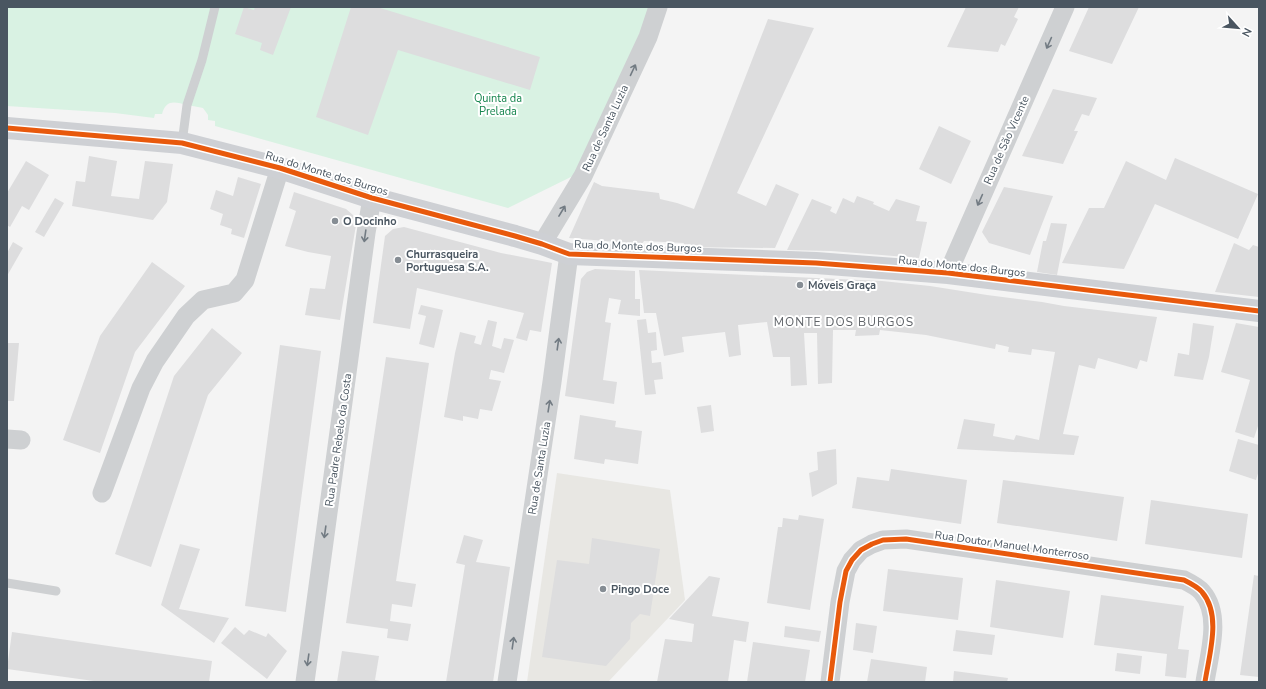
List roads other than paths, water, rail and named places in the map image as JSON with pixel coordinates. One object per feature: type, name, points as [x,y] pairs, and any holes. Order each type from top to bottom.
[{"type":"main road","name":"Rua do Monte dos Burgos","points":[[7,128],[182,143],[280,168],[372,198],[542,244],[569,254],[816,263],[948,273],[1259,311]]},
{"type":"street","name":"Rua de Santa Luzia","points":[[542,244],[583,176],[648,37],[658,7]]},
{"type":"street","name":"Rua de São Vicente","points":[[948,273],[1065,7]]},
{"type":"street","points":[[102,493],[141,388],[156,361],[186,316],[203,300],[234,293],[245,280],[280,168]]},
{"type":"street","name":"Rua Padre Rebelo da Costa","points":[[305,682],[372,198]]},
{"type":"street","name":"Rua de Santa Luzia","points":[[507,682],[552,382],[569,254]]},
{"type":"street","name":"Rua Doutor Manuel Monterroso","points":[[830,682],[840,602],[846,571],[852,560],[861,550],[872,544],[883,540],[906,539],[1184,580],[1202,591],[1210,606],[1213,629],[1205,682]]},
{"type":"lane","points":[[182,143],[187,105],[202,60],[215,7]]},
{"type":"lane","points":[[7,583],[56,590]]},
{"type":"place","name":"O Docinho","points":[[335,221]]},
{"type":"place","name":"Churrasqueira Portuguesa S.A.","points":[[398,260]]},
{"type":"place","name":"Móveis Graça","points":[[800,285]]},
{"type":"place","name":"Pingo Doce","points":[[603,589]]},
{"type":"district","name":"MONTE DOS BURGOS","points":[[844,322]]},
{"type":"park label","name":"Quinta da Prelada","points":[[498,104]]}]
